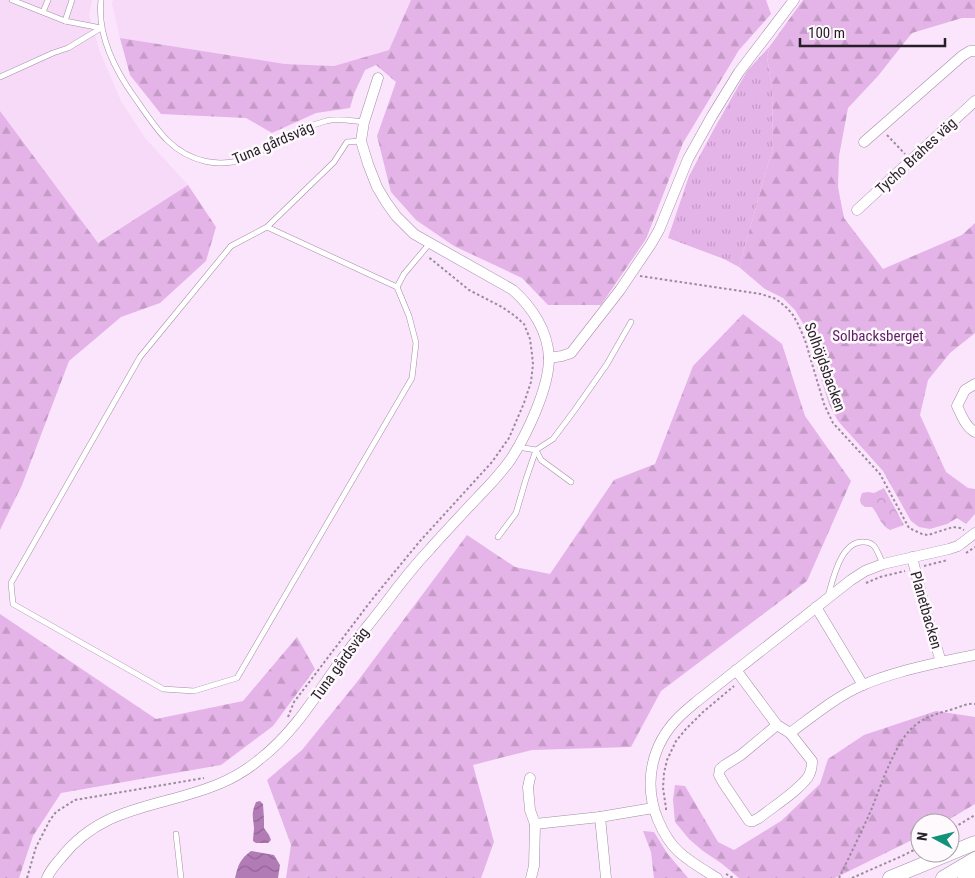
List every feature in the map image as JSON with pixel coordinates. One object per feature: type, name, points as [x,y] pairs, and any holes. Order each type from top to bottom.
[{"type":"main road","points":[[890,878],[975,843]]},
{"type":"main road","points":[[943,878],[975,859]]},
{"type":"main road","points":[[965,878],[975,871]]},
{"type":"street","points":[[549,358],[571,352],[620,290],[659,230],[688,159],[738,72],[794,0]]},
{"type":"street","points":[[864,142],[962,56],[970,51],[975,51]]},
{"type":"street","name":"Tuna gårdsväg","points":[[47,878],[68,848],[106,821],[123,813],[220,783],[248,768],[274,748],[292,729],[347,652],[427,551],[497,477],[510,460],[531,423],[546,377],[549,358],[540,323],[524,300],[513,290],[414,234],[396,216],[386,202],[377,187],[362,141],[364,122],[378,78]]},
{"type":"street","name":"Tycho Brahes väg","points":[[857,210],[975,102]]},
{"type":"street","points":[[975,384],[964,390],[957,406],[964,421],[975,432]]},
{"type":"street","name":"Planetbacken","points":[[722,876],[679,852],[667,838],[653,808],[650,783],[655,755],[669,729],[678,718],[736,670],[851,580],[883,564],[913,563],[958,546],[972,535]]},
{"type":"street","name":"Planetbacken","points":[[913,563],[941,662]]},
{"type":"street","points":[[816,607],[863,685]]},
{"type":"street","name":"Planetbacken","points":[[790,733],[834,702],[863,685],[897,673],[975,655]]},
{"type":"street","points":[[736,670],[777,725],[790,733],[812,761],[809,776],[795,790],[758,818],[749,821],[724,784],[719,775],[720,770],[748,750],[777,725]]},
{"type":"street","points":[[530,778],[528,787],[530,810],[535,824],[534,866],[531,878]]},
{"type":"street","points":[[535,824],[600,817],[653,808]]},
{"type":"street","points":[[600,817],[606,878]]},
{"type":"lane","points":[[12,0],[65,21],[101,28]]},
{"type":"lane","points":[[43,12],[48,0]]},
{"type":"lane","points":[[65,21],[72,0]]},
{"type":"lane","name":"Tuna gårdsväg","points":[[101,0],[101,28],[122,79],[146,115],[168,140],[184,152],[200,160],[215,164],[234,163],[250,157],[289,134],[328,120],[364,122]]},
{"type":"lane","points":[[0,77],[68,48],[101,28]]},
{"type":"lane","points":[[267,227],[397,287],[416,343],[412,378],[237,678],[194,691],[163,689],[13,604],[11,583],[140,358],[231,246],[267,227],[334,162],[347,142],[362,141]]},
{"type":"lane","points":[[397,287],[404,274],[430,243]]},
{"type":"lane","points":[[498,537],[516,513],[536,450],[553,438],[574,411],[607,364],[632,322]]},
{"type":"lane","points":[[518,447],[536,450]]},
{"type":"lane","points":[[536,450],[541,460],[571,482]]},
{"type":"lane","points":[[827,599],[834,574],[842,557],[847,548],[858,541],[873,545],[883,564]]},
{"type":"lane","points":[[176,834],[181,878]]},
{"type":"path","points":[[881,128],[911,160]]},
{"type":"path","points":[[286,721],[294,702],[374,597],[420,541],[496,457],[509,438],[531,382],[532,354],[530,339],[524,324],[502,307],[470,290],[430,259],[420,254]]},
{"type":"path","name":"Solhöjdsbacken","points":[[632,271],[636,275],[647,278],[747,291],[776,299],[787,308],[798,324],[832,423],[880,474],[909,528],[928,535],[954,526],[972,535]]},
{"type":"path","points":[[964,554],[971,551],[975,546]]},
{"type":"path","points":[[864,584],[913,563],[952,559]]},
{"type":"path","points":[[664,814],[666,808],[663,788],[664,773],[667,760],[676,740],[704,712],[742,679]]},
{"type":"path","points":[[839,878],[897,748],[910,730],[921,720],[935,714],[975,704]]},
{"type":"path","points":[[27,878],[36,847],[50,820],[56,812],[75,800],[204,778]]},
{"type":"path","points":[[960,824],[975,815]]},
{"type":"path","points":[[852,878],[910,852]]},
{"type":"path","points":[[722,876],[732,878]]},
{"type":"shaded area","points":[[0,0],[92,0],[89,15],[100,52],[121,101],[145,138],[188,185],[98,244],[0,111]]},
{"type":"shaded area","points":[[113,0],[411,0],[389,50],[334,66],[285,64],[120,38],[112,4]]},
{"type":"green space","points":[[411,0],[766,0],[771,14],[739,50],[683,143],[646,239],[601,305],[548,305],[522,278],[454,246],[416,220],[391,192],[377,136],[396,82],[376,65],[365,70],[350,108],[316,113],[272,133],[246,118],[161,114],[130,75],[120,38],[285,64],[334,66],[389,50]]},
{"type":"green space","name":"Solbacksberget","points":[[803,0],[975,0],[975,18],[962,18],[912,33],[878,76],[848,108],[839,156],[838,187],[844,218],[883,269],[962,235],[975,223],[975,333],[950,353],[928,380],[920,415],[946,472],[968,488],[975,489],[975,514],[966,524],[957,518],[947,524],[930,529],[919,527],[911,521],[883,471],[838,421],[829,404],[804,325],[795,310],[783,298],[765,289],[739,267],[773,147],[772,89],[767,57],[770,46]]},
{"type":"green space","points":[[770,46],[767,57],[772,89],[773,147],[739,267],[724,259],[668,238],[689,176],[747,71]]},
{"type":"green space","points":[[0,111],[98,243],[188,185],[216,227],[206,261],[160,303],[121,317],[69,361],[22,485],[0,530]]},
{"type":"green space","points":[[743,314],[782,344],[805,416],[851,481],[807,581],[661,691],[631,747],[532,750],[473,765],[494,842],[481,878],[286,878],[291,845],[267,780],[302,750],[357,682],[467,535],[515,567],[550,574],[614,480],[655,464],[693,366]]},
{"type":"green space","points":[[884,488],[904,525],[890,530],[882,523],[872,507],[865,507],[861,504],[860,499],[862,493],[874,493]]},
{"type":"green space","points":[[0,614],[156,719],[243,701],[297,637],[315,669],[273,726],[221,765],[61,793],[33,836],[19,878],[0,878]]},
{"type":"green space","points":[[936,711],[975,717],[975,804],[960,813],[910,813],[910,841],[835,878],[739,878],[689,839],[675,822],[673,800],[675,785],[685,786],[718,842],[734,850],[781,821],[820,784],[828,759],[864,735]]},
{"type":"green space","points":[[643,831],[654,832],[667,853],[688,878],[654,878],[651,852]]},
{"type":"water","points":[[260,801],[263,804],[264,828],[271,840],[268,843],[256,843],[253,841],[253,812],[256,802]]},
{"type":"water","points":[[251,851],[274,855],[280,865],[278,878],[235,878],[240,863]]}]
